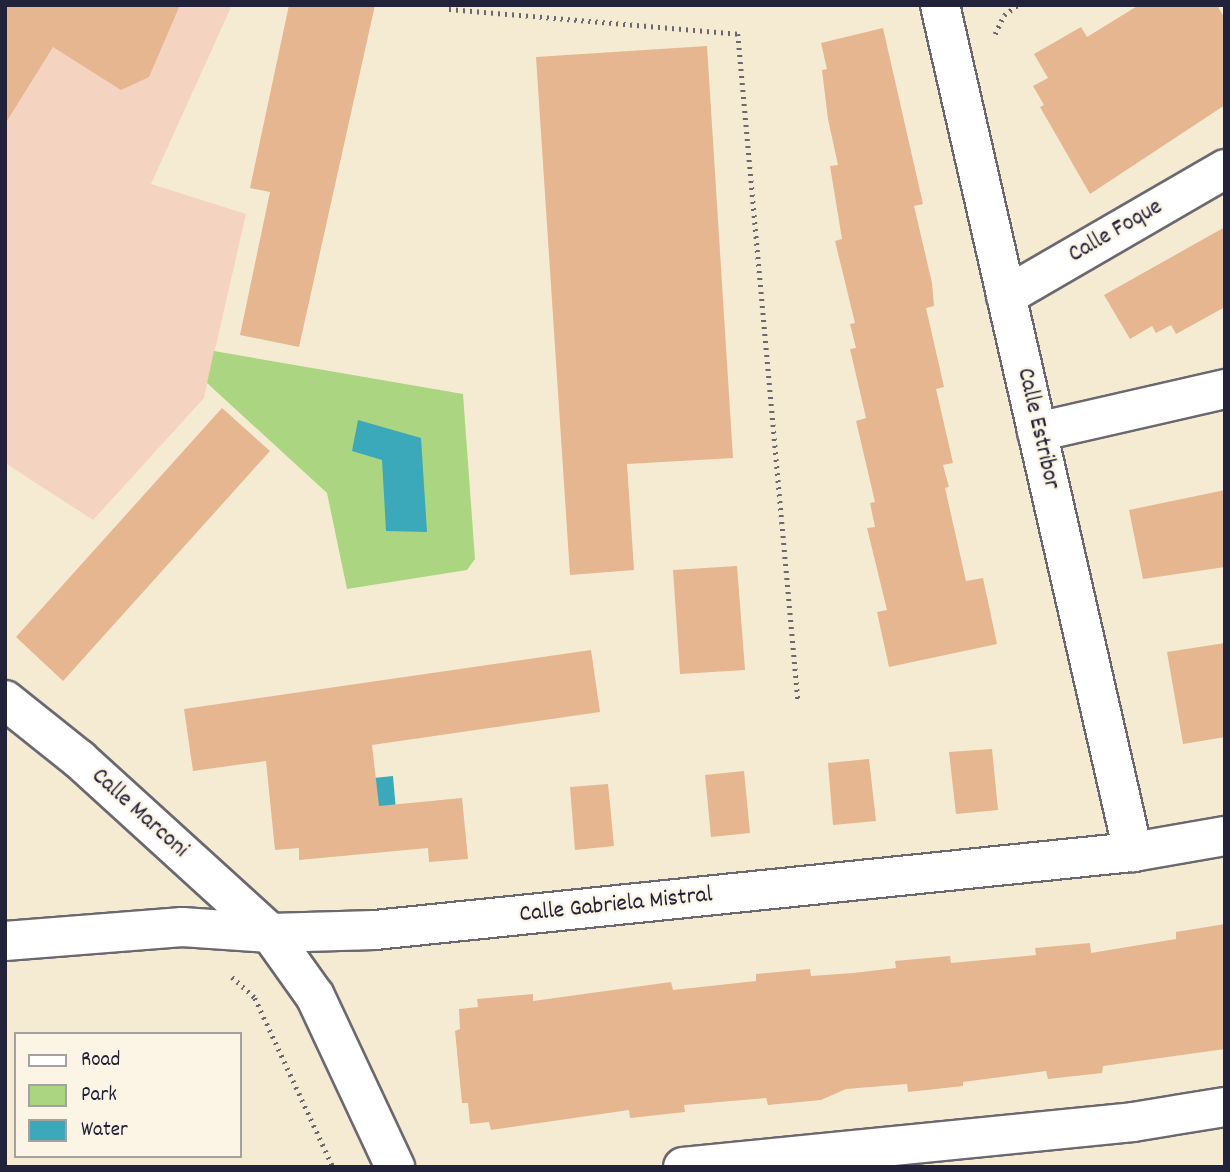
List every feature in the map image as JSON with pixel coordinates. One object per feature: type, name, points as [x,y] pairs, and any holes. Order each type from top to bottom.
[{"type":"street","name":"Calle Estribor","points":[[942,6],[1133,852]]},
{"type":"street","name":"Calle Foque","points":[[1006,296],[1225,169]]},
{"type":"street","points":[[1038,432],[1225,389]]},
{"type":"street","name":"Calle Marconi","points":[[5,700],[79,760],[270,933],[315,996],[396,1167]]},
{"type":"street","name":"Calle Gabriela Mistral","points":[[5,941],[182,927],[270,933],[435,924],[1133,852],[1225,836]]},
{"type":"street","points":[[683,1167],[1133,1122],[1225,1107]]},
{"type":"path","points":[[995,47],[999,22],[1018,5]]},
{"type":"path","points":[[449,9],[738,34],[798,700]]},
{"type":"path","points":[[226,975],[255,998],[332,1167]]},
{"type":"shaded area","points":[[5,5],[232,5],[151,184],[246,214],[204,398],[93,520],[5,463]]},
{"type":"green space","points":[[214,351],[463,394],[475,559],[467,570],[347,589],[327,493],[207,383]]},
{"type":"water","points":[[358,420],[421,438],[427,532],[386,531],[382,460],[352,451]]},
{"type":"water","points":[[393,776],[398,834],[369,836],[364,779]]},
{"type":"building","points":[[5,5],[180,5],[149,77],[121,90],[53,47],[5,124]]},
{"type":"building","points":[[289,5],[375,5],[299,347],[240,335],[270,192],[250,188]]},
{"type":"building","points":[[1139,5],[1217,5],[1225,19],[1225,105],[1090,194],[1040,107],[1044,105],[1033,86],[1048,78],[1034,54],[1081,27],[1087,37]]},
{"type":"building","points":[[883,28],[923,204],[914,206],[932,283],[934,306],[926,308],[944,387],[936,389],[953,463],[943,465],[949,487],[945,488],[966,581],[983,578],[997,644],[889,667],[877,612],[887,610],[867,528],[875,527],[870,503],[875,502],[856,421],[866,418],[850,349],[856,348],[850,324],[855,323],[835,241],[842,239],[830,166],[838,165],[828,119],[822,70],[827,69],[821,43]]},
{"type":"building","points":[[707,46],[733,458],[627,464],[634,570],[570,575],[536,57]]},
{"type":"building","points":[[1225,227],[1225,307],[1176,334],[1171,325],[1156,333],[1152,326],[1130,339],[1104,295]]},
{"type":"building","points":[[222,408],[270,451],[63,681],[16,637]]},
{"type":"building","points":[[1225,490],[1225,567],[1143,579],[1129,510]]},
{"type":"building","points":[[737,566],[745,670],[680,674],[673,570]]},
{"type":"building","points":[[1225,643],[1225,737],[1183,744],[1167,652]]},
{"type":"building","points":[[591,650],[600,712],[372,745],[379,806],[462,798],[468,859],[429,862],[428,848],[299,860],[299,848],[275,850],[266,761],[193,771],[184,709]]},
{"type":"building","points":[[992,749],[998,810],[956,814],[949,752]]},
{"type":"building","points":[[869,759],[876,821],[833,825],[828,763]]},
{"type":"building","points":[[744,771],[750,833],[711,837],[705,775]]},
{"type":"building","points":[[608,784],[614,846],[575,850],[570,787]]},
{"type":"building","points":[[1225,924],[1225,1049],[1103,1066],[1102,1073],[1048,1079],[1046,1071],[963,1082],[963,1086],[908,1092],[907,1084],[846,1089],[821,1100],[768,1105],[766,1098],[684,1105],[685,1112],[630,1118],[629,1110],[491,1130],[489,1122],[470,1124],[468,1103],[462,1103],[455,1031],[460,1029],[459,1009],[478,1007],[477,999],[533,994],[533,1001],[671,982],[673,990],[756,981],[756,974],[810,969],[811,976],[853,973],[896,968],[895,961],[950,956],[951,963],[1036,955],[1035,948],[1090,943],[1091,953],[1176,939],[1176,932]]}]
